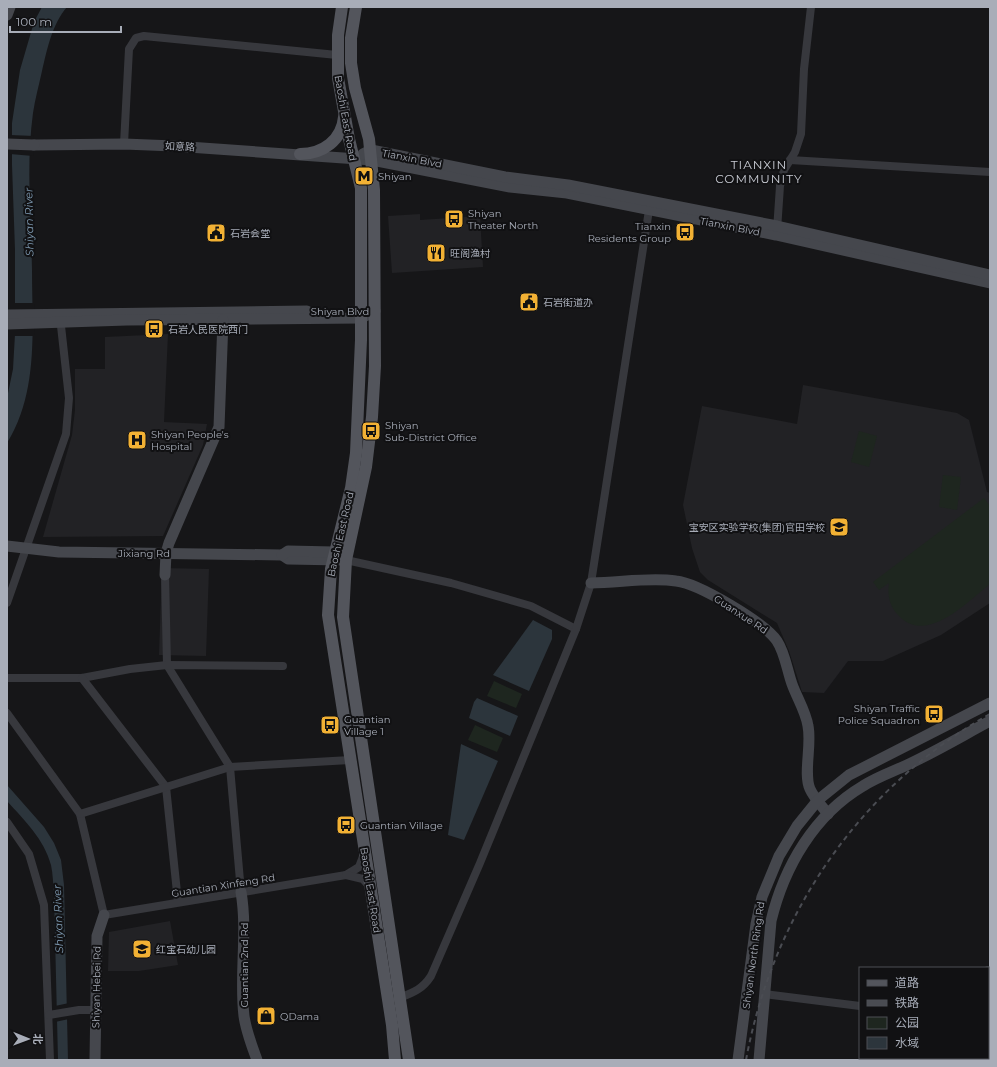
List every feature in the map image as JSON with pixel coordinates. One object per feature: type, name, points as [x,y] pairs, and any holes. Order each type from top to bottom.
[{"type":"main road","name":"Baoshi East Road","points":[[342,7],[338,35],[338,78],[353,158],[361,188],[361,314],[356,453],[351,488],[333,556],[328,599],[330,632],[388,1002],[395,1060]]},
{"type":"main road","name":"Baoshi East Road","points":[[356,7],[351,38],[351,63],[371,155],[374,197],[374,392],[362,491],[346,560],[343,603],[344,632],[409,1060]]},
{"type":"main road","points":[[300,154],[313,153],[330,144],[342,127],[344,113]]},
{"type":"street","points":[[7,16],[10,7]]},
{"type":"street","points":[[777,230],[780,186],[784,170],[801,134],[804,70],[811,7]]},
{"type":"street","points":[[124,144],[128,49],[132,40],[136,38],[144,36],[337,55]]},
{"type":"street","name":"如意路","points":[[7,144],[124,144],[353,158]]},
{"type":"street","name":"Tianxin Blvd","points":[[353,158],[371,155],[505,177],[568,185],[990,275]]},
{"type":"street","name":"Tianxin Blvd","points":[[371,155],[510,187],[567,193],[649,210],[777,230],[990,284]]},
{"type":"street","points":[[790,160],[990,172]]},
{"type":"street","points":[[388,1002],[417,992],[425,985],[431,976],[480,864],[576,629],[592,583],[649,210]]},
{"type":"street","name":"Shiyan Blvd","points":[[61,318],[223,320],[361,314],[375,311]]},
{"type":"street","name":"Shiyan Blvd","points":[[9,319],[361,314]]},
{"type":"street","points":[[7,603],[63,446],[68,422],[69,392],[61,318]]},
{"type":"street","points":[[223,320],[219,427],[172,535],[166,553],[167,665],[230,767],[241,892]]},
{"type":"street","name":"Jixiang Rd","points":[[7,546],[27,550],[59,552],[282,555],[288,551],[333,556]]},
{"type":"street","points":[[333,556],[451,583],[531,606],[576,629]]},
{"type":"street","name":"Guanxue Rd","points":[[592,583],[664,580],[686,583],[696,586],[726,603],[770,633],[780,647],[792,684],[808,724],[810,749],[808,777],[810,789],[828,814]]},
{"type":"street","points":[[7,678],[82,678],[130,669],[167,665],[283,666]]},
{"type":"street","points":[[82,678],[166,787],[178,902]]},
{"type":"street","name":"Shiyan North Ring Rd","points":[[738,1060],[756,924],[762,897],[784,847],[818,800],[849,775],[990,703]]},
{"type":"street","points":[[7,713],[80,814],[104,915]]},
{"type":"street","name":"Shiyan North Ring Rd","points":[[760,1060],[764,994],[771,921],[781,888],[798,852],[810,834],[828,814],[862,786],[907,765],[990,721]]},
{"type":"street","points":[[80,814],[230,767],[350,760]]},
{"type":"street","points":[[7,822],[29,854],[42,897],[45,916],[51,1015],[50,1060]]},
{"type":"street","name":"Guantian Xinfeng Rd","points":[[104,915],[346,875],[361,865],[364,852]]},
{"type":"street","name":"Guantian Xinfeng Rd","points":[[346,875],[363,879],[370,889]]},
{"type":"street","name":"Guantian 2nd Rd","points":[[241,892],[245,914],[243,981],[244,1017],[257,1060]]},
{"type":"street","name":"Shiyan Hebei Rd","points":[[95,1060],[97,936],[104,915]]},
{"type":"street","points":[[764,994],[859,1006]]},
{"type":"street","points":[[51,1015],[72,1011],[96,1010]]},
{"type":"shaded area","name":"旺阁渔村","points":[[420,214],[420,220],[480,216],[483,267],[392,273],[388,216]]},
{"type":"shaded area","name":"Shiyan People's Hospital","points":[[168,334],[164,422],[207,424],[203,445],[163,536],[43,537],[72,435],[75,410],[75,369],[105,369],[105,337]]},
{"type":"shaded area","name":"宝安区实验学校(集团)官田学校","points":[[803,385],[957,413],[969,420],[987,492],[990,493],[990,603],[941,635],[883,661],[848,661],[824,693],[802,692],[789,651],[777,623],[708,580],[700,572],[692,548],[683,505],[702,406],[797,424]]},
{"type":"shaded area","points":[[162,568],[209,569],[206,656],[159,655]]},
{"type":"shaded area","name":"红宝石幼儿园","points":[[170,921],[178,965],[139,971],[108,971],[109,932]]},
{"type":"green space","points":[[859,431],[877,436],[869,467],[851,462]]},
{"type":"green space","points":[[943,475],[961,477],[957,510],[939,507]]},
{"type":"green space","points":[[984,498],[990,506],[990,584],[970,601],[946,618],[922,626],[910,624],[896,613],[891,605],[888,592],[889,583],[879,590],[873,582]]},
{"type":"green space","points":[[494,681],[522,694],[516,708],[487,696]]},
{"type":"green space","points":[[475,725],[503,738],[497,752],[468,740]]},
{"type":"water","name":"Shiyan River","points":[[42,7],[67,7],[57,21],[51,38],[33,113],[29,171],[33,314],[32,359],[24,402],[17,423],[7,443],[7,398],[13,369],[15,334],[12,123],[20,70],[34,22]]},
{"type":"water","points":[[533,620],[552,630],[552,639],[529,691],[493,675]]},
{"type":"water","points":[[477,698],[518,716],[510,736],[469,718],[474,702]]},
{"type":"water","points":[[461,744],[498,761],[464,840],[448,835]]},
{"type":"water","name":"Shiyan River","points":[[7,785],[44,827],[54,843],[61,860],[64,885],[68,1060],[58,1060],[54,894],[51,865],[39,839],[7,801]]},
{"type":"pier","points":[[10,135],[34,136],[33,156],[10,154]]},
{"type":"pier","points":[[13,303],[34,303],[35,336],[13,336]]},
{"type":"pier","points":[[69,1003],[69,1019],[55,1022],[55,1006]]},
{"type":"railway","points":[[746,1060],[759,1006],[777,955],[801,906],[829,860],[863,817],[901,778],[943,744],[990,714]]},
{"type":"place","name":"Shiyan","points":[[364,176]]},
{"type":"place","name":"Shiyan Theater North","points":[[454,219]]},
{"type":"place","name":"Tianxin Residents Group","points":[[685,232]]},
{"type":"place","name":"石岩会堂","points":[[216,233]]},
{"type":"place","name":"旺阁渔村","points":[[436,253]]},
{"type":"place","name":"石岩街道办","points":[[529,302]]},
{"type":"place","name":"石岩人民医院西门","points":[[154,329]]},
{"type":"place","name":"Shiyan Sub-District Office","points":[[371,431]]},
{"type":"place","name":"Shiyan People's Hospital","points":[[137,440]]},
{"type":"place","name":"宝安区实验学校(集团)官田学校","points":[[839,527]]},
{"type":"place","name":"Shiyan Traffic Police Squadron","points":[[934,714]]},
{"type":"place","name":"Guantian Village 1","points":[[330,725]]},
{"type":"place","name":"Guantian Village","points":[[346,825]]},
{"type":"place","name":"红宝石幼儿园","points":[[142,949]]},
{"type":"place","name":"QDama","points":[[266,1016]]},
{"type":"district","name":"TIANXIN COMMUNITY","points":[[759,172]]}]
